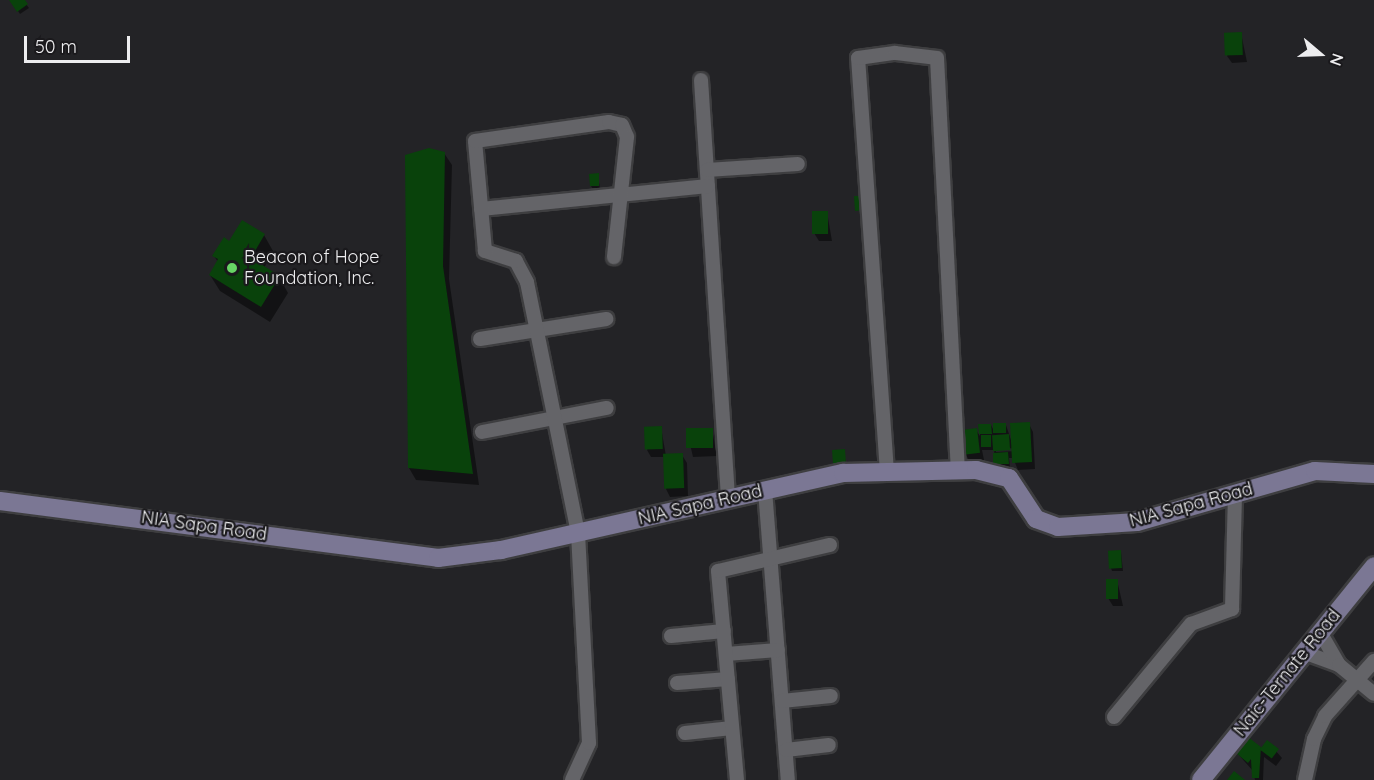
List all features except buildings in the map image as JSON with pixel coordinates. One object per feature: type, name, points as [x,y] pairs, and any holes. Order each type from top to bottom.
[{"type":"street","points":[[887,472],[858,58],[895,53],[937,58],[958,471]]},
{"type":"street","points":[[701,80],[728,498]]},
{"type":"street","points":[[572,780],[590,743],[578,532],[527,282],[516,261],[485,251],[475,141],[609,122],[627,131],[614,256]]},
{"type":"street","points":[[707,171],[798,164]]},
{"type":"street","points":[[481,210],[708,186]]},
{"type":"street","points":[[480,339],[606,319]]},
{"type":"street","points":[[482,432],[607,408]]},
{"type":"street","name":"NIA Sapa Road","points":[[0,501],[438,558],[501,550],[843,473],[958,471],[1009,478],[1036,519],[1058,527],[1137,522],[1315,471],[1374,474]]},
{"type":"street","points":[[765,490],[788,780]]},
{"type":"street","points":[[1114,717],[1191,624],[1232,609],[1235,494]]},
{"type":"street","points":[[736,780],[718,571],[831,545]]},
{"type":"street","name":"Naic-Ternate Road","points":[[1201,780],[1374,566]]},
{"type":"street","points":[[671,636],[724,631]]},
{"type":"street","points":[[1320,632],[1339,665],[1374,694]]},
{"type":"street","points":[[726,654],[778,650]]},
{"type":"street","points":[[1304,652],[1339,665]]},
{"type":"street","points":[[1305,780],[1318,729],[1374,661]]},
{"type":"street","points":[[677,684],[728,679]]},
{"type":"street","points":[[782,701],[831,696]]},
{"type":"street","points":[[685,734],[732,728]]},
{"type":"street","points":[[786,750],[829,745]]},
{"type":"place","name":"Beacon of Hope Foundation, Inc.","points":[[232,268]]}]
